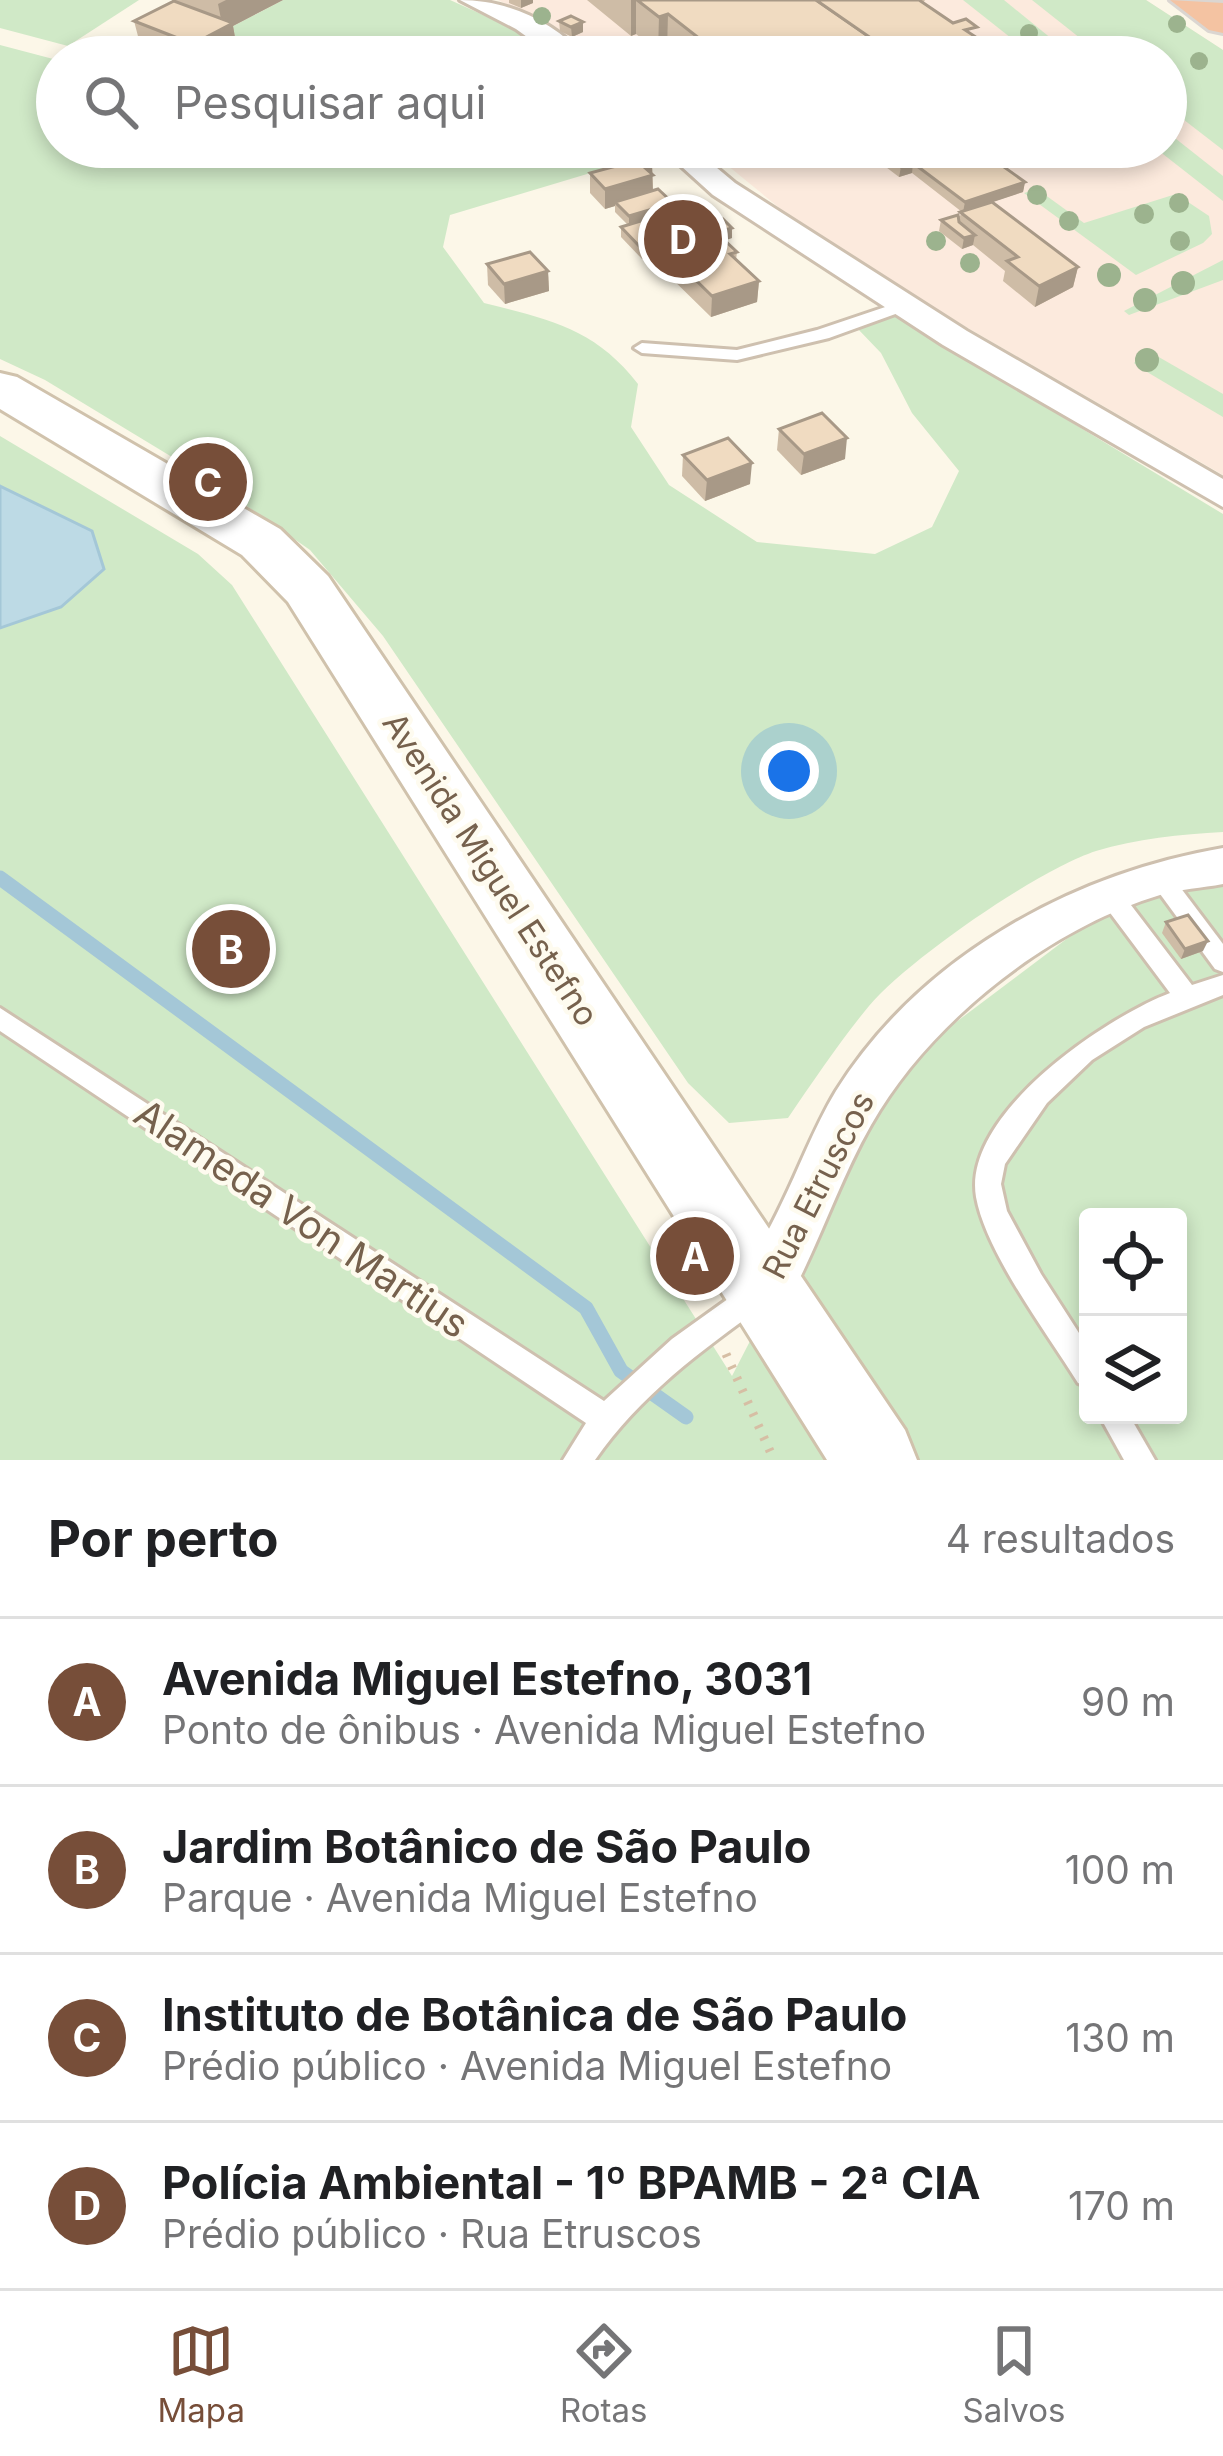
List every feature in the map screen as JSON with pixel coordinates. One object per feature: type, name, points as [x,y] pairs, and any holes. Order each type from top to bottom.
[{"type":"highway","points":[[1190,0],[1223,21]]},
{"type":"main road","name":"Avenida Miguel Estefno","points":[[0,388],[261,542],[308,589],[739,1307],[875,1460]]},
{"type":"street","points":[[473,0],[525,22],[544,36]]},
{"type":"street","points":[[699,168],[724,189],[1026,383],[1223,495]]},
{"type":"street","name":"Rua Etruscos","points":[[739,1307],[787,1254],[852,1111],[890,1052],[946,997],[1011,951],[1110,895],[1160,877],[1223,866]]},
{"type":"lane","points":[[642,347],[737,355],[906,305]]},
{"type":"lane","points":[[1160,877],[1223,962]]},
{"type":"lane","points":[[1110,895],[1186,996]]},
{"type":"lane","points":[[1079,1358],[988,1200],[988,1167],[1046,1081],[1091,1044],[1186,996],[1223,985]]},
{"type":"lane","name":"Alameda Von Martius","points":[[0,1018],[614,1410]]},
{"type":"lane","points":[[578,1460],[614,1410],[739,1307]]},
{"type":"lane","points":[[1118,1424],[1140,1460]]},
{"type":"path","points":[[739,1307],[774,1460]]},
{"type":"shaded area","points":[[498,0],[1146,0],[1223,50],[1223,475],[954,320],[788,215],[731,168],[1187,168],[1187,36],[569,36]]},
{"type":"green space","points":[[0,0],[139,0],[83,36],[36,38],[0,28]]},
{"type":"green space","points":[[283,0],[450,0],[529,36],[218,36]]},
{"type":"green space","points":[[963,0],[1004,0],[1048,36],[1008,36]]},
{"type":"green space","points":[[1032,0],[1146,0],[1223,50],[1223,150],[1187,122],[1187,36],[1077,36]]},
{"type":"green space","points":[[0,45],[36,54],[36,168],[607,168],[450,215],[443,247],[484,303],[569,328],[622,365],[638,384],[631,427],[669,485],[757,542],[875,554],[932,527],[959,471],[912,413],[881,353],[857,328],[894,315],[1223,514],[1223,832],[1096,851],[1009,896],[943,941],[869,1006],[788,1118],[729,1123],[688,1083],[383,636],[310,550],[205,477],[45,380],[0,359]]},
{"type":"green space","points":[[1187,148],[1223,176],[1223,201],[1181,168],[1187,168]]},
{"type":"green space","points":[[1037,189],[1084,223],[1176,194],[1209,216],[1212,234],[1203,243],[1136,275],[1024,193]]},
{"type":"green space","points":[[1223,260],[1223,280],[1129,315],[1124,311]]},
{"type":"green space","points":[[1141,356],[1157,356],[1223,394],[1223,417],[1134,363]]},
{"type":"green space","points":[[0,436],[198,554],[232,585],[732,1376],[856,1136],[903,1062],[1101,913],[1196,884],[1223,881],[1223,1460],[0,1460]]},
{"type":"water","points":[[0,486],[92,531],[104,569],[61,607],[0,628]]},
{"type":"building","points":[[637,0],[816,0],[868,36],[696,36],[668,14],[659,17]]},
{"type":"building","points":[[816,0],[919,0],[953,23],[966,19],[977,27],[965,30],[974,36],[868,36]]},
{"type":"building","points":[[174,1],[233,23],[208,36],[172,36],[134,21]]},
{"type":"building","points":[[571,16],[583,22],[571,27],[559,21]]},
{"type":"building","points":[[645,168],[653,175],[605,189],[590,173]]},
{"type":"building","points":[[920,168],[1005,168],[1025,182],[965,202]]},
{"type":"building","points":[[658,189],[673,203],[629,216],[615,202]]},
{"type":"building","points":[[992,202],[1078,267],[1039,286],[1007,261],[1018,257],[960,212]]},
{"type":"building","points":[[958,215],[959,222],[975,235],[964,238],[941,220]]},
{"type":"building","points":[[688,217],[711,238],[687,243],[682,238],[642,249],[621,227],[647,219],[655,227]]},
{"type":"building","points":[[723,219],[732,228],[714,233],[705,225]]},
{"type":"building","points":[[720,236],[737,252],[730,254],[759,281],[712,296],[663,248]]},
{"type":"building","points":[[530,252],[548,271],[504,284],[487,264]]},
{"type":"building","points":[[822,413],[847,438],[804,454],[779,429]]},
{"type":"building","points":[[728,438],[752,463],[707,480],[683,455]]},
{"type":"building","points":[[1188,915],[1208,941],[1185,949],[1166,922]]},
{"type":"waterway","points":[[0,878],[586,1308],[621,1371],[686,1417]]},
{"type":"place","name":"Polícia Ambiental - 1º BPAMB - 2ª CIA","points":[[683,239]]},
{"type":"place","name":"Instituto de Botânica de São Paulo","points":[[208,482]]},
{"type":"place","name":"Jardim Botânico de São Paulo","points":[[231,949]]},
{"type":"place","name":"Avenida Miguel Estefno, 3031","points":[[695,1256]]}]
